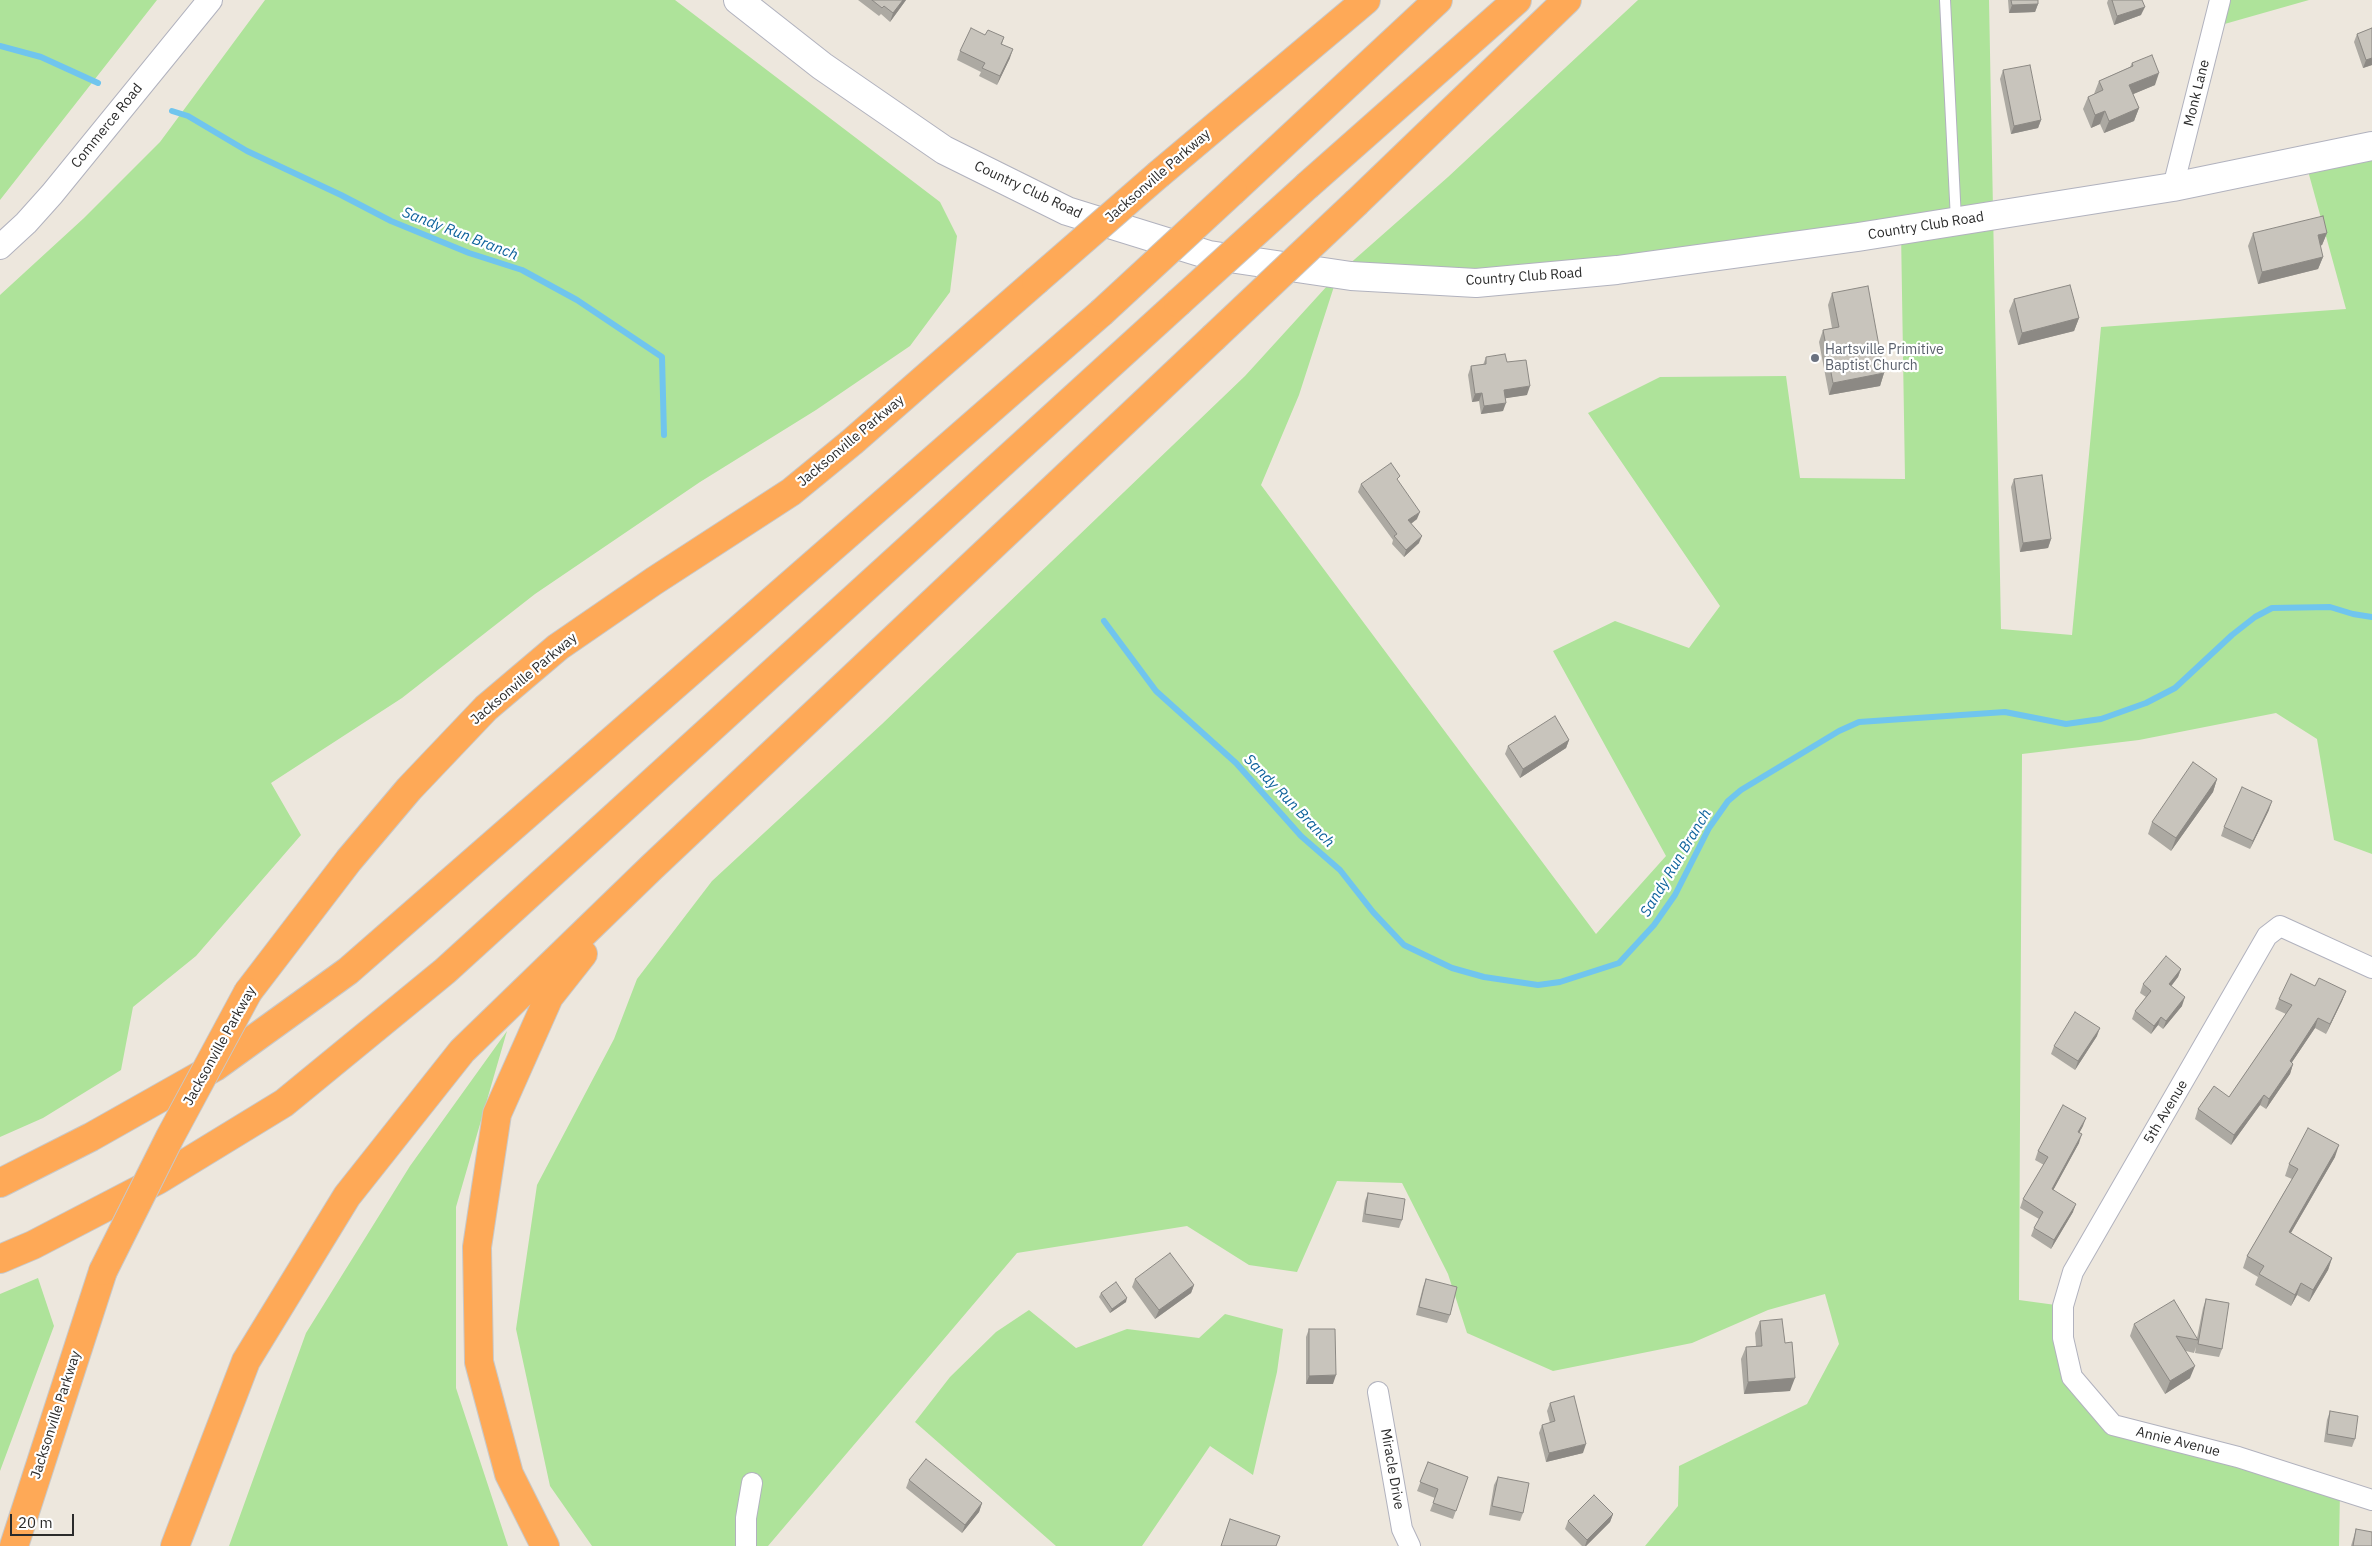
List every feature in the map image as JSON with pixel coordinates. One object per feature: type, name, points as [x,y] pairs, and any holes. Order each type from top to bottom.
[{"type":"highway","name":"Jacksonville Parkway","points":[[15,1541],[103,1271],[170,1137],[248,992],[349,860],[409,788],[486,708],[558,647],[654,581],[791,492],[852,442],[1159,174],[1366,0]]},
{"type":"highway","points":[[0,1183],[91,1137],[215,1066],[348,972],[1101,313],[1438,0]]},
{"type":"highway","points":[[0,1259],[33,1245],[158,1180],[284,1103],[445,972],[1308,185],[1516,0]]},
{"type":"highway","points":[[174,1546],[246,1361],[347,1196],[462,1051],[652,867],[1357,202],[1566,0]]},
{"type":"highway","points":[[545,1546],[509,1474],[479,1362],[476,1247],[497,1114],[549,997],[652,867]]},
{"type":"main road","name":"Country Club Road","points":[[738,0],[822,66],[944,150],[1067,211],[1209,255],[1351,276],[1476,283],[1617,270],[1858,237],[2173,187],[2372,146]]},
{"type":"street","name":"Commerce Road","points":[[0,247],[26,223],[52,194],[210,0]]},
{"type":"street","name":"Monk Lane","points":[[2173,187],[2220,0]]},
{"type":"street","name":"5th Avenue","points":[[2063,1306],[2073,1272],[2267,936],[2280,926],[2372,968]]},
{"type":"street","name":"Annie Avenue","points":[[2063,1306],[2063,1338],[2072,1377],[2113,1426],[2238,1457],[2372,1500]]},
{"type":"street","name":"Miracle Drive","points":[[1378,1392],[1402,1529],[1410,1546]]},
{"type":"street","points":[[746,1546],[746,1518],[752,1483]]},
{"type":"lane","points":[[1945,0],[1956,222]]},
{"type":"green space","points":[[0,0],[157,0],[0,200]]},
{"type":"green space","points":[[265,0],[675,0],[940,202],[957,236],[950,292],[910,346],[816,410],[700,482],[535,594],[402,698],[271,783],[301,835],[196,956],[133,1007],[121,1070],[43,1118],[0,1137],[0,295],[84,218],[160,142]]},
{"type":"green space","points":[[1638,0],[1989,0],[2001,629],[2072,635],[2101,327],[2346,309],[2305,160],[2372,146],[2372,854],[2334,840],[2317,739],[2276,713],[2139,740],[2022,754],[2019,1300],[2063,1306],[2072,1377],[2113,1425],[2340,1490],[2339,1546],[1645,1546],[1678,1506],[1679,1466],[1807,1404],[1839,1344],[1825,1294],[1768,1310],[1692,1343],[1553,1371],[1467,1333],[1448,1274],[1402,1183],[1337,1181],[1297,1272],[1249,1265],[1187,1226],[1017,1253],[768,1546],[592,1546],[550,1486],[516,1329],[537,1185],[614,1039],[637,979],[712,881],[882,724],[1245,376],[1338,274],[1448,177]],"holes":[[[1901,231],[1905,479],[1800,478],[1786,376],[1660,377],[1588,413],[1720,606],[1689,648],[1615,621],[1553,651],[1666,856],[1596,934],[1261,485],[1299,395],[1338,274],[1617,270]]]},
{"type":"green space","points":[[2220,0],[2309,0],[2214,27]]},
{"type":"green space","points":[[507,1031],[456,1207],[456,1388],[508,1546],[229,1546],[306,1333],[410,1166]]},
{"type":"green space","points":[[38,1278],[54,1326],[0,1471],[0,1294]]},
{"type":"green space","points":[[1029,1310],[1076,1348],[1127,1329],[1199,1338],[1225,1314],[1283,1329],[1277,1372],[1253,1475],[1210,1446],[1142,1546],[1056,1546],[915,1422],[950,1377],[996,1332]]},
{"type":"building","points":[[872,0],[903,0],[893,13],[884,6],[882,8]]},
{"type":"building","points":[[2011,0],[2038,0],[2038,4],[2012,5]]},
{"type":"building","points":[[2112,0],[2142,0],[2145,7],[2117,16]]},
{"type":"building","points":[[971,28],[985,35],[988,30],[1004,37],[1001,44],[1013,49],[1000,76],[982,68],[985,63],[960,51]]},
{"type":"building","points":[[2372,28],[2372,58],[2366,60],[2357,34]]},
{"type":"building","points":[[2152,55],[2159,73],[2129,85],[2139,108],[2109,121],[2105,111],[2095,115],[2088,97],[2103,90],[2099,81],[2133,66],[2132,63]]},
{"type":"building","points":[[2030,65],[2041,120],[2014,126],[2003,70]]},
{"type":"building","points":[[2323,216],[2327,233],[2318,235],[2323,257],[2262,272],[2253,233]]},
{"type":"building","points":[[2070,285],[2079,318],[2022,333],[2014,299]]},
{"type":"building","points":[[1868,286],[1884,373],[1833,383],[1823,330],[1839,327],[1832,293]]},
{"type":"building","points":[[1505,354],[1507,362],[1526,360],[1530,386],[1504,390],[1506,403],[1484,406],[1482,393],[1475,394],[1471,366],[1486,364],[1486,357]]},
{"type":"building","points":[[1391,463],[1400,476],[1397,479],[1420,512],[1408,520],[1422,536],[1406,550],[1394,536],[1397,534],[1361,484]]},
{"type":"building","points":[[2042,475],[2051,539],[2023,543],[2014,479]]},
{"type":"building","points":[[1555,716],[1569,740],[1523,769],[1508,746]]},
{"type":"building","points":[[2193,762],[2217,779],[2176,838],[2152,822]]},
{"type":"building","points":[[2242,787],[2272,801],[2253,841],[2224,827]]},
{"type":"building","points":[[2166,956],[2181,969],[2169,984],[2185,997],[2166,1021],[2161,1017],[2154,1026],[2135,1011],[2151,991],[2143,984]]},
{"type":"building","points":[[2291,974],[2315,986],[2319,978],[2346,991],[2330,1024],[2318,1018],[2290,1061],[2293,1064],[2269,1099],[2264,1095],[2234,1135],[2198,1109],[2214,1086],[2229,1097],[2292,1005],[2279,999]]},
{"type":"building","points":[[2075,1012],[2100,1028],[2078,1061],[2054,1046]]},
{"type":"building","points":[[2063,1105],[2086,1118],[2078,1132],[2082,1134],[2052,1189],[2076,1204],[2054,1240],[2034,1228],[2043,1212],[2023,1199],[2048,1157],[2038,1151]]},
{"type":"building","points":[[2308,1128],[2339,1145],[2289,1232],[2332,1258],[2313,1290],[2301,1283],[2295,1295],[2259,1274],[2264,1266],[2247,1256],[2298,1169],[2289,1164]]},
{"type":"building","points":[[1368,1193],[1405,1199],[1402,1220],[1365,1214]]},
{"type":"building","points":[[1170,1253],[1194,1285],[1159,1310],[1135,1279]]},
{"type":"building","points":[[1426,1279],[1457,1287],[1450,1315],[1419,1307]]},
{"type":"building","points":[[1116,1282],[1127,1298],[1112,1309],[1101,1293]]},
{"type":"building","points":[[2206,1299],[2229,1303],[2222,1349],[2198,1344]]},
{"type":"building","points":[[2174,1300],[2198,1340],[2176,1336],[2195,1366],[2170,1381],[2134,1324]]},
{"type":"building","points":[[1782,1319],[1785,1343],[1792,1342],[1795,1378],[1748,1382],[1746,1347],[1762,1346],[1760,1321]]},
{"type":"building","points":[[1309,1329],[1335,1329],[1336,1375],[1309,1376]]},
{"type":"building","points":[[1574,1396],[1586,1444],[1549,1453],[1542,1425],[1555,1421],[1550,1403]]},
{"type":"building","points":[[2330,1411],[2358,1416],[2355,1439],[2327,1434]]},
{"type":"building","points":[[926,1459],[982,1503],[965,1525],[909,1480]]},
{"type":"building","points":[[1428,1462],[1468,1477],[1456,1511],[1433,1503],[1438,1489],[1420,1482]]},
{"type":"building","points":[[1498,1477],[1529,1483],[1523,1513],[1492,1506]]},
{"type":"building","points":[[1594,1495],[1613,1514],[1587,1540],[1568,1521]]},
{"type":"building","points":[[1230,1519],[1280,1536],[1276,1546],[1221,1546]]},
{"type":"building","points":[[2356,1529],[2372,1532],[2372,1546],[2353,1546]]},
{"type":"waterway","name":"Sandy Run Branch","points":[[0,46],[41,57],[98,83]]},
{"type":"waterway","name":"Sandy Run Branch","points":[[172,111],[188,116],[247,151],[341,195],[391,221],[469,253],[522,270],[577,300],[662,357],[664,435]]},
{"type":"waterway","name":"Sandy Run Branch","points":[[1104,621],[1156,691],[1236,763],[1301,836],[1340,870],[1373,912],[1404,945],[1452,968],[1484,977],[1538,985],[1560,982],[1619,963],[1654,925],[1675,895],[1709,828],[1728,801],[1741,790],[1839,731],[1859,722],[2005,712],[2066,724],[2101,719],[2146,703],[2175,688],[2232,635],[2255,617],[2272,608],[2330,607],[2372,617]]},
{"type":"place","name":"Hartsville Primitive Baptist Church","points":[[1815,358]]}]
